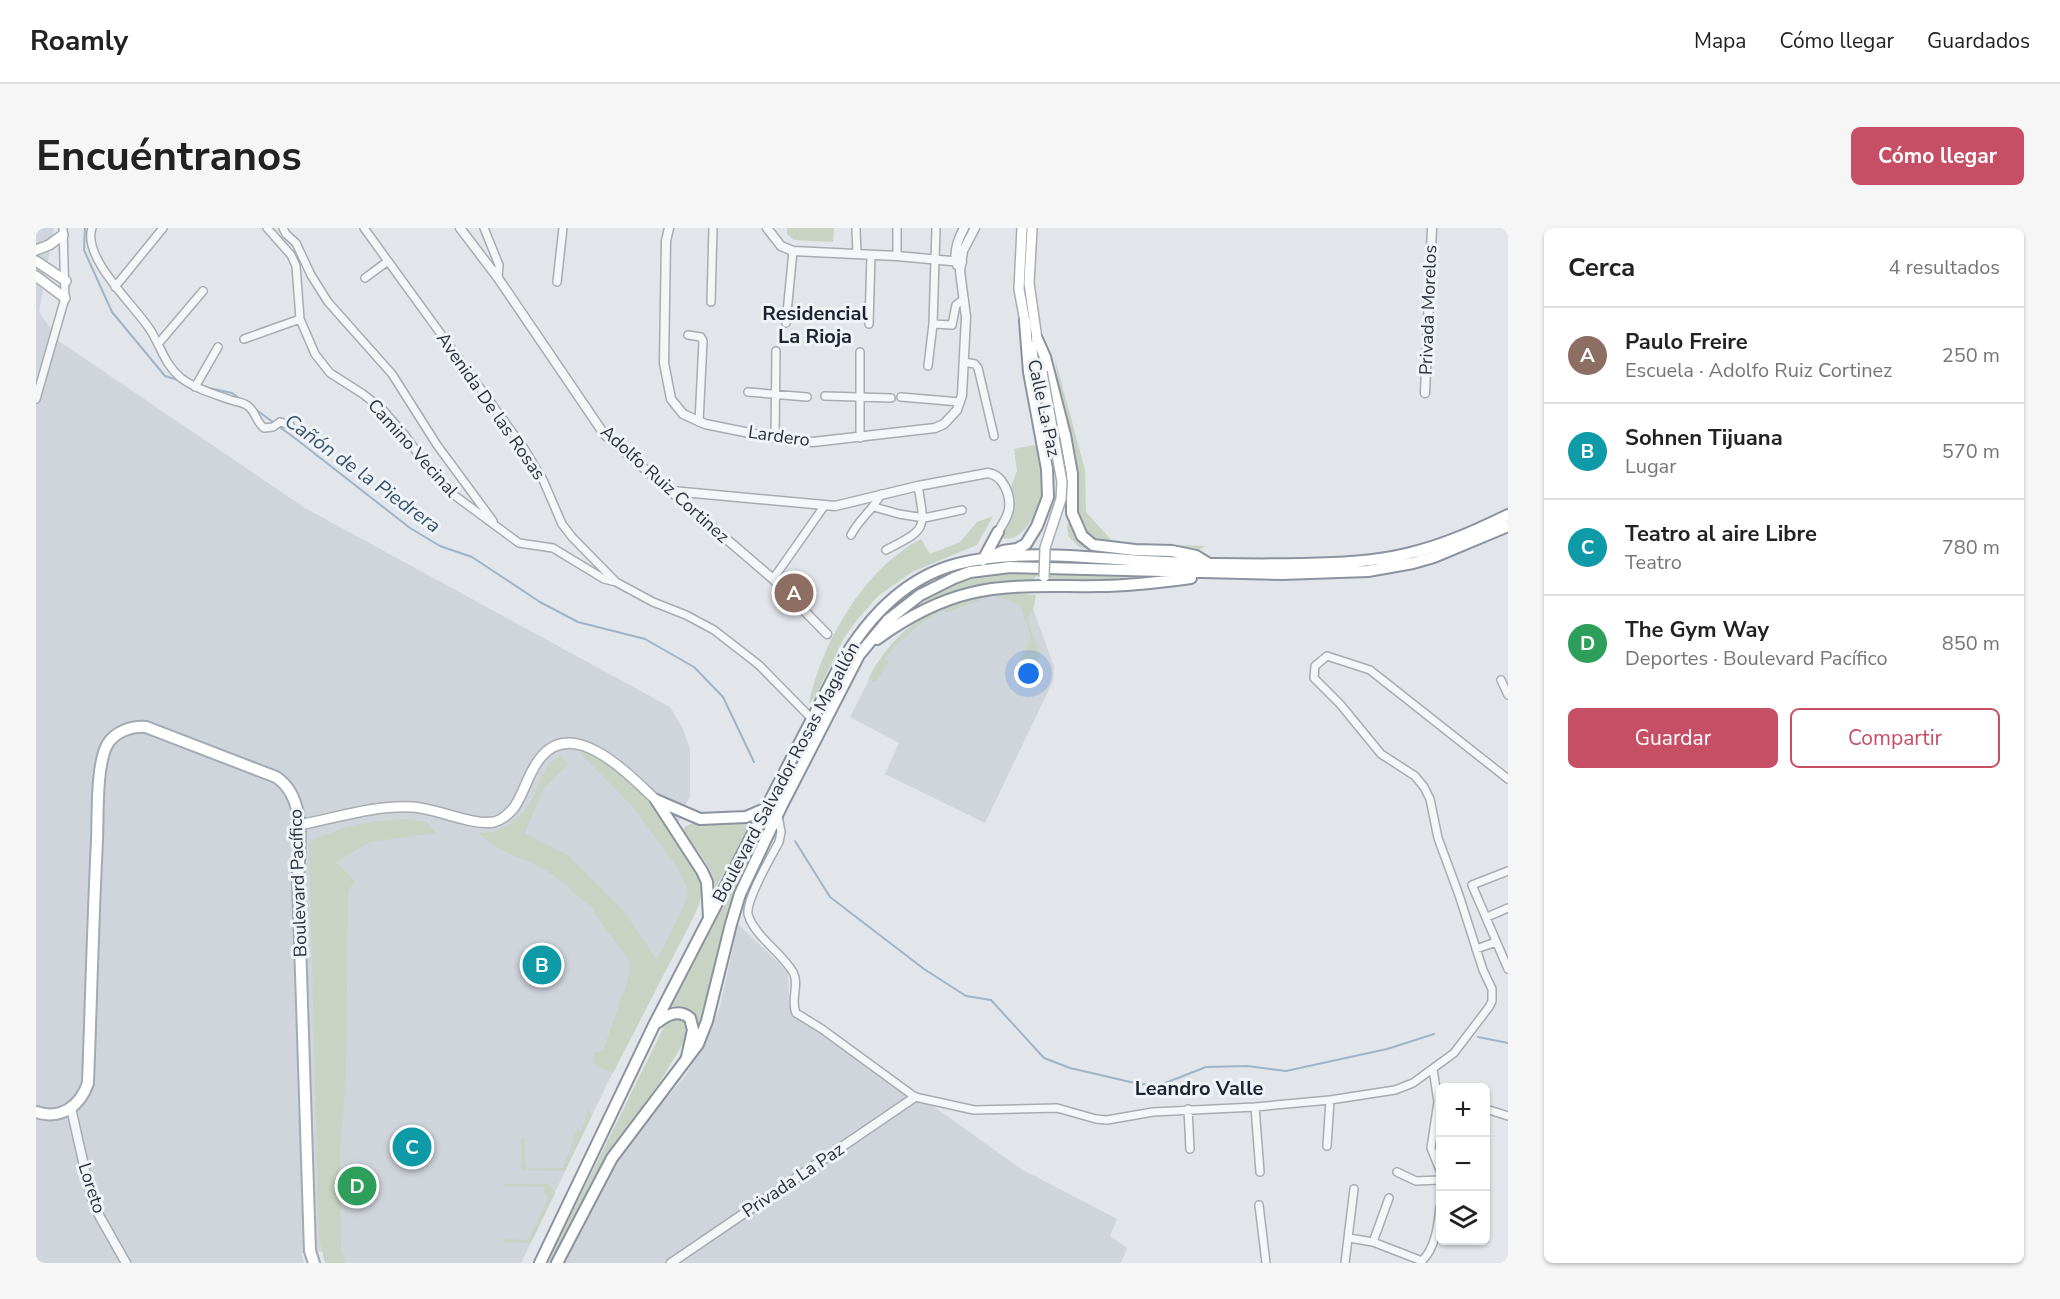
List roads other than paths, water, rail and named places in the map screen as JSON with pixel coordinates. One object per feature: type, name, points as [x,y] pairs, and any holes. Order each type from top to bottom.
[{"type":"main road","name":"Calle La Paz","points":[[1022,228],[1019,277],[1025,321],[1039,373],[1058,480],[1056,501],[1041,544],[1043,582]]},
{"type":"main road","name":"Calle La Paz","points":[[1032,228],[1029,283],[1039,373]]},
{"type":"main road","points":[[36,250],[49,245],[63,231]]},
{"type":"main road","points":[[36,261],[66,281]]},
{"type":"main road","points":[[36,276],[65,297]]},
{"type":"main road","points":[[998,532],[1000,546],[1017,549],[1026,544],[1035,531],[1048,496],[1047,469],[1029,372],[1025,321]]},
{"type":"main road","points":[[1037,339],[1048,367],[1065,435],[1072,474],[1072,513],[1082,536],[1093,545],[1135,550],[1172,551],[1196,556],[1209,564]]},
{"type":"main road","name":"Boulevard Salvador Rosas Magallón","points":[[540,1263],[654,1025],[853,643],[880,610],[910,586],[959,564],[984,560],[1054,556],[1209,564],[1322,563],[1381,559],[1428,548],[1508,515]]},
{"type":"main road","name":"Boulevard Salvador Rosas Magallón","points":[[557,1263],[612,1158],[698,1044],[707,1021],[740,894],[859,655],[877,631],[908,603],[934,587],[970,572],[1010,567],[1224,573],[1337,573],[1388,568],[1434,557],[1508,526]]},
{"type":"main road","points":[[984,560],[998,532]]},
{"type":"main road","points":[[984,560],[1008,549]]},
{"type":"main road","points":[[859,655],[890,630],[921,611],[974,592],[1043,582],[1142,584],[1224,573]]},
{"type":"main road","name":"Boulevard Pacífico","points":[[71,1108],[82,1097],[88,1083],[98,813],[104,753],[112,738],[130,728],[146,727],[276,777],[289,788],[294,797],[299,825],[298,880],[310,1251],[314,1263]]},
{"type":"main road","points":[[299,825],[392,807],[415,807],[466,819],[492,822],[507,816],[513,809],[543,754],[560,744],[582,745],[607,758],[656,800],[702,871],[708,891],[709,918]]},
{"type":"main road","points":[[656,800],[700,819],[746,817],[767,808]]},
{"type":"main road","points":[[654,1025],[664,1017],[675,1013],[684,1014],[690,1018],[693,1030],[685,1063]]},
{"type":"main road","points":[[36,1112],[52,1115],[71,1108]]},
{"type":"street","points":[[92,228],[91,239],[97,258],[115,287],[149,328],[162,356],[171,368],[195,387],[241,402],[249,407],[264,428],[273,427],[280,422],[291,425]]},
{"type":"street","points":[[115,287],[163,228]]},
{"type":"street","name":"Camino Vecinal","points":[[267,228],[291,255],[296,266],[300,319],[312,349],[322,365],[383,410],[443,486],[519,543],[553,548],[604,579],[616,582],[653,602],[686,615],[732,642],[774,679],[812,719]]},
{"type":"street","name":"Avenida De las Rosas","points":[[364,228],[525,450],[543,480],[562,524],[579,545],[616,582]]},
{"type":"street","name":"Adolfo Ruiz Cortinez","points":[[460,228],[498,278],[604,434],[773,579],[828,634]]},
{"type":"street","points":[[484,228],[499,265],[498,278]]},
{"type":"street","points":[[558,282],[563,228]]},
{"type":"street","name":"Lardero","points":[[669,228],[666,241],[664,363],[671,399],[688,418],[775,438],[813,442],[935,428],[951,418],[960,402]]},
{"type":"street","points":[[711,302],[713,228]]},
{"type":"street","points":[[767,228],[781,246],[793,251],[959,261]]},
{"type":"street","points":[[856,228],[857,254]]},
{"type":"street","points":[[897,228],[897,256]]},
{"type":"street","points":[[928,366],[933,324],[936,228]]},
{"type":"street","points":[[901,397],[960,402],[966,326],[958,243],[964,228]]},
{"type":"street","points":[[959,261],[975,228]]},
{"type":"street","name":"Privada Morelos","points":[[1425,393],[1432,228]]},
{"type":"street","points":[[36,399],[65,297],[63,231]]},
{"type":"street","points":[[284,231],[296,243],[311,275],[328,302],[392,374],[437,445],[496,525]]},
{"type":"street","points":[[786,324],[793,251]]},
{"type":"street","points":[[869,324],[871,255]]},
{"type":"street","points":[[365,278],[388,261]]},
{"type":"street","points":[[158,344],[203,291]]},
{"type":"street","points":[[933,324],[952,325],[956,305],[964,299]]},
{"type":"street","points":[[244,339],[300,319]]},
{"type":"street","points":[[688,335],[701,337],[703,341],[699,422]]},
{"type":"street","points":[[195,387],[218,347]]},
{"type":"street","points":[[775,438],[777,351]]},
{"type":"street","points":[[860,352],[860,438]]},
{"type":"street","points":[[964,362],[975,364],[994,436]]},
{"type":"street","points":[[748,392],[807,397]]},
{"type":"street","points":[[825,396],[891,398]]},
{"type":"street","points":[[672,491],[842,505],[881,494],[980,474],[997,476],[1007,492],[1009,507],[998,532]]},
{"type":"street","points":[[886,550],[916,533],[924,518],[918,486]]},
{"type":"street","points":[[851,535],[859,522],[874,507],[881,494]]},
{"type":"street","points":[[773,579],[825,505]]},
{"type":"street","points":[[874,507],[924,518],[962,510]]},
{"type":"street","points":[[778,815],[780,837],[749,905],[751,922],[792,970],[795,985],[793,1001],[796,1013],[822,1029],[915,1097],[974,1110],[1057,1108],[1096,1119],[1117,1118],[1188,1109],[1255,1107],[1330,1100],[1405,1087],[1454,1053],[1492,1001],[1492,988],[1476,949],[1460,895],[1438,838],[1430,799],[1425,787],[1415,776],[1381,754],[1345,710],[1314,678],[1315,666],[1327,656],[1370,670],[1508,779]]},
{"type":"street","points":[[1501,680],[1508,695]]},
{"type":"street","points":[[1508,871],[1472,885],[1508,969]]},
{"type":"street","points":[[1460,895],[1474,890]]},
{"type":"street","points":[[1487,917],[1508,908]]},
{"type":"street","points":[[1476,949],[1496,942]]},
{"type":"street","points":[[1433,1069],[1437,1102],[1431,1148],[1436,1160]]},
{"type":"street","name":"Privada La Paz","points":[[670,1263],[915,1097]]},
{"type":"street","points":[[1327,1146],[1330,1100]]},
{"type":"street","points":[[1255,1107],[1260,1172]]},
{"type":"street","name":"Loreto","points":[[71,1108],[91,1197],[126,1263]]},
{"type":"street","points":[[1188,1109],[1190,1149]]},
{"type":"street","points":[[1490,1111],[1508,1116]]},
{"type":"street","points":[[1397,1172],[1416,1181],[1436,1180]]},
{"type":"street","points":[[1345,1263],[1354,1189]]},
{"type":"street","points":[[1373,1242],[1389,1198]]},
{"type":"street","points":[[1259,1205],[1266,1263]]},
{"type":"street","points":[[1349,1238],[1373,1242],[1422,1261],[1427,1255],[1436,1232]]},
{"type":"waterway","name":"Cañón de la Piedrera","points":[[85,228],[84,250],[112,312],[165,376],[181,381]]},
{"type":"waterway","name":"Cañón de la Piedrera","points":[[204,387],[232,393],[243,401]]},
{"type":"waterway","name":"Cañón de la Piedrera","points":[[255,409],[410,528],[440,546],[472,557],[540,602],[578,622],[645,639],[694,667],[723,697],[754,762]]},
{"type":"waterway","name":"Cañón de la Piedrera","points":[[795,841],[830,897],[924,969],[966,996],[991,1000],[1044,1058],[1070,1068],[1139,1084],[1160,1085],[1206,1067],[1247,1066],[1286,1071],[1387,1049],[1434,1034]]},
{"type":"waterway","name":"Cañón de la Piedrera","points":[[1478,1037],[1508,1043]]},
{"type":"place","name":"Paulo Freire","points":[[794,593]]},
{"type":"place","name":"Sohnen Tijuana","points":[[542,965]]},
{"type":"place","name":"Teatro al aire Libre","points":[[412,1147]]},
{"type":"place","name":"The Gym Way","points":[[357,1186]]},
{"type":"district","name":"Residencial La Rioja","points":[[815,324]]},
{"type":"district","name":"Leandro Valle","points":[[1199,1088]]}]
